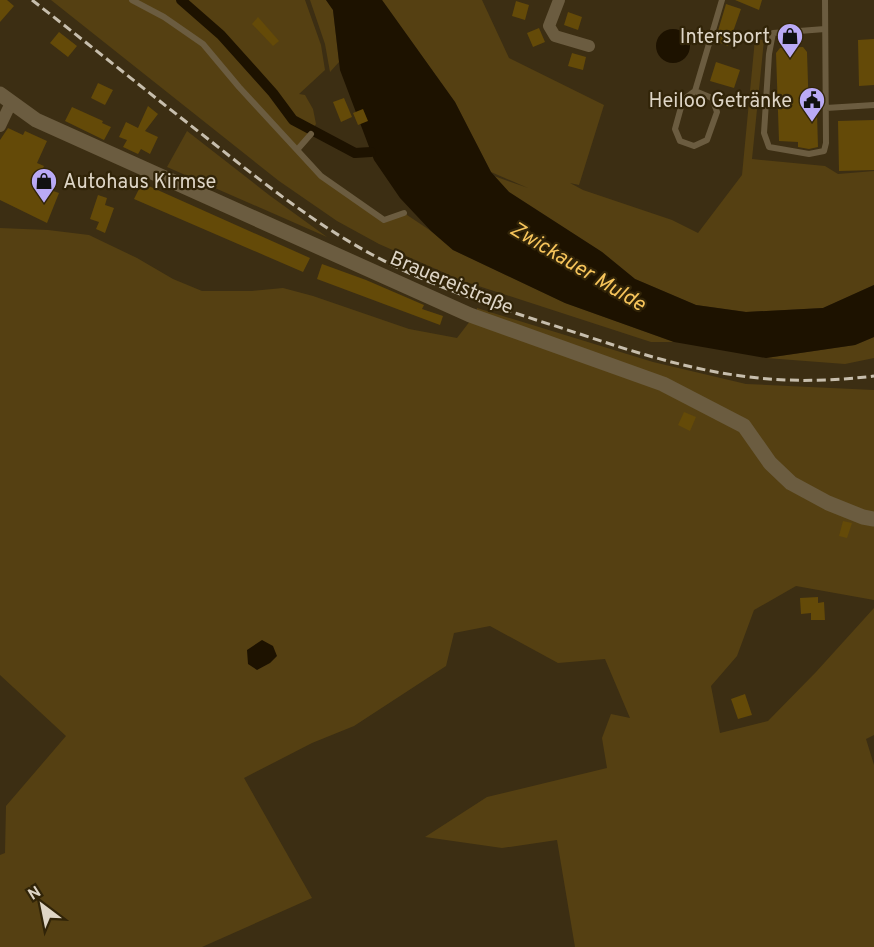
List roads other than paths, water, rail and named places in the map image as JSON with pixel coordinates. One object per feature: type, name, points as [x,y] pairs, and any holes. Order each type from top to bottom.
[{"type":"street","points":[[559,0],[549,26],[555,36],[589,46]]},
{"type":"street","points":[[0,126],[6,98]]},
{"type":"street","name":"Brauereistraße","points":[[6,98],[36,120],[88,145],[470,315],[663,384],[744,426],[770,463],[791,483],[828,502],[863,517],[874,519]]},
{"type":"lane","points":[[132,0],[164,17],[203,44],[239,87],[321,176],[384,220],[404,213]]},
{"type":"lane","points":[[695,91],[712,98],[717,112],[707,140],[694,146],[680,141],[675,129],[683,100],[695,91],[722,0]]},
{"type":"lane","points":[[825,0],[826,143],[824,151],[809,154],[769,147],[764,133],[769,54],[773,33],[825,29]]},
{"type":"lane","points":[[826,108],[874,105]]},
{"type":"lane","points":[[297,150],[310,134]]},
{"type":"water","name":"Zwickauer Mulde","points":[[326,0],[382,0],[455,102],[491,172],[509,192],[602,252],[635,279],[696,305],[746,312],[823,308],[874,285],[874,337],[855,345],[766,358],[674,342],[565,303],[453,250],[431,231],[400,198],[374,160],[340,70],[333,10]]},
{"type":"water","points":[[673,29],[685,34],[690,46],[685,58],[673,63],[661,58],[656,46],[661,34]]},
{"type":"water","points":[[262,640],[273,646],[277,656],[257,670],[248,664],[247,650]]},
{"type":"waterway","points":[[181,0],[221,35],[273,93],[293,120],[355,153],[371,152]]},
{"type":"railway","points":[[32,0],[287,200],[349,242],[396,267],[474,299],[527,317],[689,366],[759,378],[795,380],[833,380],[874,376]]},
{"type":"place","name":"Intersport","points":[[790,59]]},
{"type":"place","name":"Heiloo Getränke","points":[[812,123]]},
{"type":"place","name":"Autohaus Kirmse","points":[[44,204]]}]
